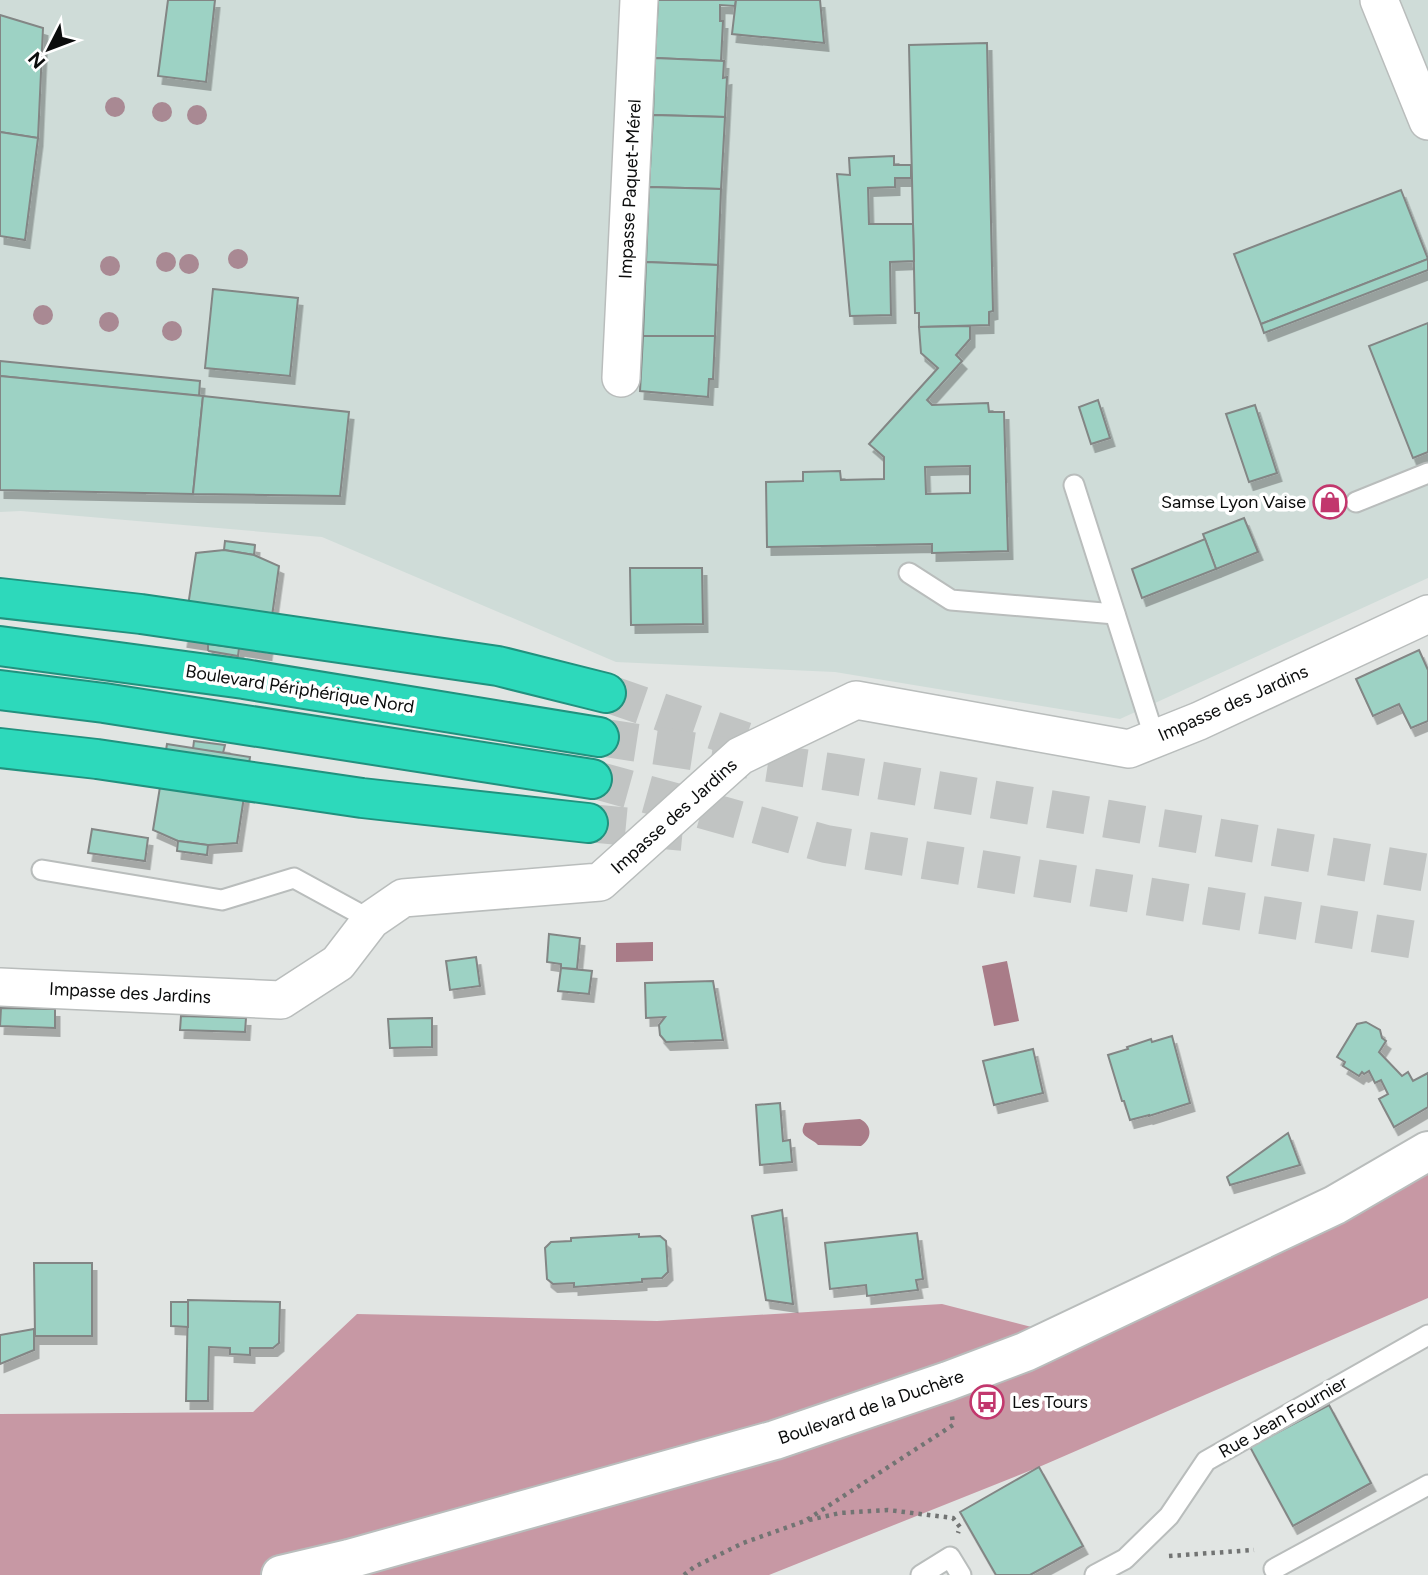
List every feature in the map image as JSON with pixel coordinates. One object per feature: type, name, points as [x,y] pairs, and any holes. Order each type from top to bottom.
[{"type":"highway","points":[[0,598],[141,614],[498,666],[606,693]]},
{"type":"highway","name":"Boulevard Périphérique Nord","points":[[0,646],[244,679],[599,737]]},
{"type":"highway","points":[[0,690],[104,702],[592,779]]},
{"type":"highway","points":[[0,748],[97,758],[362,798],[588,823]]},
{"type":"street","name":"Impasse Paquet-Mérel","points":[[621,379],[639,0]]},
{"type":"street","points":[[1379,0],[1428,121]]},
{"type":"street","name":"Impasse des Jardins","points":[[0,987],[281,1000],[338,963],[371,920],[403,898],[600,882],[740,756],[856,700],[1129,749],[1199,721],[1428,614]]},
{"type":"street","name":"Boulevard de la Duchère","points":[[281,1575],[349,1559],[775,1440],[948,1381],[1025,1352],[1335,1205],[1428,1151]]},
{"type":"lane","points":[[1356,502],[1428,473]]},
{"type":"lane","points":[[1074,485],[1155,739]]},
{"type":"lane","points":[[909,573],[951,600],[1115,614]]},
{"type":"lane","points":[[43,870],[222,900],[294,878],[371,920]]},
{"type":"lane","name":"Rue Jean Fournier","points":[[1095,1575],[1125,1559],[1169,1516],[1206,1461],[1428,1335]]},
{"type":"lane","points":[[1274,1569],[1428,1485]]},
{"type":"lane","points":[[921,1575],[950,1557],[961,1575]]},
{"type":"path","points":[[805,1521],[953,1425],[948,1381]]},
{"type":"path","points":[[684,1575],[694,1567],[743,1543],[805,1521],[840,1513],[888,1510],[953,1518],[960,1527]]},
{"type":"path","points":[[1125,1559],[1264,1549],[1274,1569]]},
{"type":"shaded area","points":[[0,0],[1428,0],[1428,578],[1120,719],[835,672],[616,662],[322,537],[21,511],[0,512]]},
{"type":"shaded area","points":[[653,942],[653,961],[616,962],[616,943]]},
{"type":"shaded area","points":[[1007,961],[1019,1021],[994,1026],[982,966]]},
{"type":"shaded area","points":[[860,1119],[870,1132],[868,1139],[861,1146],[818,1145],[803,1131],[805,1123]]},
{"type":"shaded area","points":[[1428,1162],[1428,1298],[1039,1467],[769,1575],[0,1575],[0,1414],[253,1412],[357,1314],[657,1321],[942,1304],[1086,1341]]},
{"type":"building","points":[[168,0],[215,0],[206,82],[158,76]]},
{"type":"building","points":[[658,0],[736,0],[735,6],[720,5],[720,21],[723,21],[721,61],[655,58]]},
{"type":"building","points":[[736,0],[820,0],[824,43],[732,34]]},
{"type":"building","points":[[0,15],[43,28],[38,138],[0,132]]},
{"type":"building","points":[[987,43],[993,311],[989,312],[989,325],[919,327],[919,313],[915,313],[909,45]]},
{"type":"building","points":[[655,58],[724,61],[723,78],[727,77],[725,117],[653,115]]},
{"type":"building","points":[[653,115],[725,117],[721,189],[649,187]]},
{"type":"building","points":[[0,132],[38,138],[25,240],[0,236]]},
{"type":"building","points":[[894,156],[894,165],[911,165],[911,178],[895,178],[895,187],[868,188],[869,224],[913,224],[914,261],[890,262],[891,315],[850,316],[837,174],[850,175],[849,158]]},
{"type":"building","points":[[649,187],[721,189],[718,265],[646,262]]},
{"type":"building","points":[[1401,190],[1428,259],[1261,324],[1234,254]]},
{"type":"building","points":[[1428,259],[1428,270],[1264,333],[1261,324]]},
{"type":"building","points":[[646,262],[718,265],[715,336],[643,336]]},
{"type":"building","points":[[213,289],[298,298],[290,376],[205,368]]},
{"type":"building","points":[[1428,323],[1428,452],[1413,458],[1369,346]]},
{"type":"building","points":[[970,326],[970,339],[956,355],[962,361],[927,400],[932,405],[988,403],[989,412],[1004,412],[1008,551],[932,553],[932,544],[767,547],[766,482],[803,481],[803,472],[840,471],[841,480],[884,479],[884,457],[869,444],[938,368],[921,353],[919,327]],"holes":[[[970,466],[970,493],[926,494],[925,467]]]},
{"type":"building","points":[[643,336],[715,336],[713,379],[709,379],[708,397],[640,391]]},
{"type":"building","points":[[0,361],[200,381],[199,396],[0,376]]},
{"type":"building","points":[[0,376],[203,396],[193,494],[0,490]]},
{"type":"building","points":[[203,396],[349,412],[340,496],[193,494]]},
{"type":"building","points":[[1098,400],[1110,438],[1091,444],[1079,407]]},
{"type":"building","points":[[1255,405],[1277,473],[1249,482],[1226,414]]},
{"type":"building","points":[[1244,518],[1258,552],[1216,569],[1203,534]]},
{"type":"building","points":[[1205,539],[1216,569],[1142,598],[1132,569]]},
{"type":"building","points":[[225,541],[255,545],[254,555],[224,550]]},
{"type":"building","points":[[224,550],[254,555],[279,566],[267,652],[183,639],[196,553]]},
{"type":"building","points":[[630,568],[702,568],[703,624],[631,625]]},
{"type":"building","points":[[208,644],[239,648],[238,656],[209,651]]},
{"type":"building","points":[[1419,650],[1428,670],[1428,721],[1411,728],[1399,704],[1373,716],[1356,679]]},
{"type":"building","points":[[194,741],[225,745],[223,753],[193,749]]},
{"type":"building","points":[[167,744],[250,757],[237,843],[208,845],[178,841],[153,830]]},
{"type":"building","points":[[92,829],[148,838],[145,861],[88,853]]},
{"type":"building","points":[[178,841],[208,845],[207,855],[177,851]]},
{"type":"building","points":[[549,934],[580,938],[577,969],[561,968],[561,964],[547,962]]},
{"type":"building","points":[[476,957],[480,986],[450,990],[446,961]]},
{"type":"building","points":[[561,968],[592,971],[589,994],[558,991]]},
{"type":"building","points":[[713,981],[723,1040],[666,1042],[660,1035],[659,1025],[665,1017],[646,1018],[645,983]]},
{"type":"building","points":[[1,1008],[55,1009],[55,1028],[0,1026]]},
{"type":"building","points":[[181,1016],[246,1018],[245,1032],[180,1030]]},
{"type":"building","points":[[432,1018],[432,1047],[390,1048],[388,1019]]},
{"type":"building","points":[[1366,1022],[1380,1030],[1386,1041],[1379,1052],[1402,1076],[1408,1072],[1413,1081],[1428,1073],[1428,1107],[1394,1127],[1379,1099],[1388,1094],[1381,1080],[1375,1083],[1369,1071],[1364,1074],[1362,1072],[1359,1076],[1343,1066],[1345,1062],[1337,1057],[1357,1024]]},
{"type":"building","points":[[1172,1036],[1190,1103],[1130,1120],[1108,1055],[1151,1039],[1152,1042]]},
{"type":"building","points":[[1033,1049],[1043,1093],[994,1105],[983,1061]]},
{"type":"building","points":[[780,1103],[783,1141],[790,1140],[792,1162],[760,1165],[756,1105]]},
{"type":"building","points":[[1288,1133],[1300,1165],[1230,1185],[1227,1177]]},
{"type":"building","points":[[782,1210],[793,1304],[766,1300],[752,1216]]},
{"type":"building","points":[[917,1233],[923,1279],[916,1280],[918,1290],[867,1296],[866,1285],[830,1289],[825,1243]]},
{"type":"building","points":[[639,1234],[639,1237],[660,1236],[666,1241],[668,1272],[662,1278],[574,1287],[574,1283],[553,1284],[547,1279],[545,1248],[551,1242],[571,1241],[571,1238]]},
{"type":"building","points":[[34,1263],[92,1263],[92,1336],[35,1336]]},
{"type":"building","points":[[188,1300],[280,1302],[279,1343],[273,1348],[250,1348],[250,1355],[230,1354],[230,1348],[209,1347],[208,1401],[186,1401]]},
{"type":"building","points":[[171,1302],[188,1302],[188,1327],[171,1326]]},
{"type":"building","points":[[34,1329],[34,1350],[0,1364],[0,1335]]},
{"type":"building","points":[[1329,1405],[1371,1483],[1293,1526],[1250,1447]]},
{"type":"building","points":[[1039,1467],[1083,1546],[1030,1575],[996,1575],[960,1512]]},
{"type":"tunnel","points":[[606,693],[745,741]]},
{"type":"tunnel","points":[[599,737],[836,773],[1428,873]]},
{"type":"tunnel","points":[[592,779],[826,844],[1428,942]]},
{"type":"tunnel","points":[[588,823],[685,832]]},
{"type":"place","name":"Samse Lyon Vaise","points":[[1330,502]]},
{"type":"place","name":"Les Tours","points":[[987,1402]]}]
